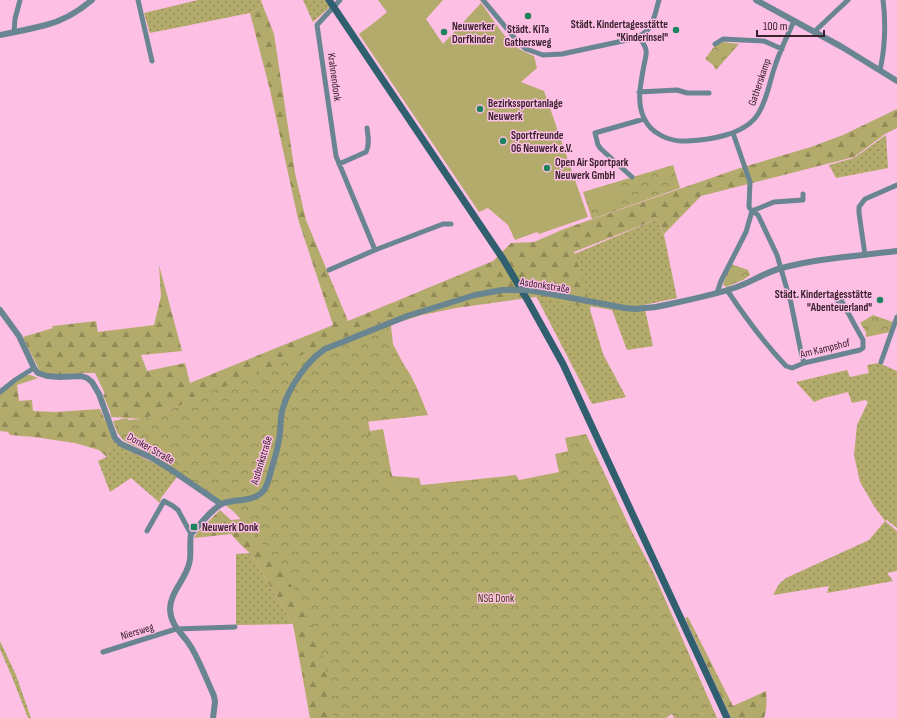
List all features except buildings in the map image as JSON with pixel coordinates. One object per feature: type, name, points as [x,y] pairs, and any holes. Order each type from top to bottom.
[{"type":"main road","points":[[329,0],[503,259],[548,335],[579,398],[727,718]]},
{"type":"street","points":[[14,32],[15,19],[20,0]]},
{"type":"street","points":[[0,35],[47,25],[82,8],[92,0]]},
{"type":"street","points":[[138,0],[152,61]]},
{"type":"street","name":"Krahnendonk","points":[[340,0],[317,25],[336,156],[375,250]]},
{"type":"street","points":[[484,0],[518,42],[526,49],[543,55],[562,54],[639,37],[649,29],[659,0]]},
{"type":"street","points":[[756,0],[842,47],[897,81]]},
{"type":"street","points":[[814,32],[848,0]]},
{"type":"street","points":[[880,70],[885,21],[883,0]]},
{"type":"street","name":"Gatherskamp","points":[[644,119],[649,127],[662,136],[684,142],[733,133],[750,123],[758,116],[767,96],[774,68],[794,21]]},
{"type":"street","points":[[632,177],[601,149],[598,145],[595,133],[644,119],[641,111],[639,92],[646,51],[644,44],[639,37]]},
{"type":"street","name":"Gatherskamp","points":[[715,44],[723,40],[764,41],[782,49]]},
{"type":"street","points":[[639,92],[677,90],[687,93],[709,93]]},
{"type":"street","points":[[339,164],[366,152],[369,143],[367,128]]},
{"type":"street","points":[[733,133],[750,182],[749,206],[752,211],[758,215],[777,255],[791,303],[804,363]]},
{"type":"street","points":[[865,255],[859,207],[865,198],[897,185]]},
{"type":"street","points":[[752,211],[774,202],[803,200],[803,194]]},
{"type":"street","points":[[717,293],[721,281],[746,232],[752,211]]},
{"type":"street","points":[[329,270],[375,250],[443,224],[451,224]]},
{"type":"street","name":"Asdonkstraße","points":[[221,504],[255,497],[265,489],[278,446],[282,413],[286,400],[297,379],[309,363],[325,349],[407,316],[475,295],[502,290],[540,292],[611,306],[635,309],[656,307],[727,290],[780,268],[806,262],[897,251]]},
{"type":"street","name":"Am Kampshof","points":[[727,290],[746,318],[772,350],[786,366],[792,368],[804,363],[863,348],[863,340],[841,300]]},
{"type":"street","points":[[0,310],[19,336],[34,368],[0,392]]},
{"type":"street","points":[[881,362],[897,317]]},
{"type":"street","name":"Donker Straße","points":[[34,368],[38,373],[47,376],[81,376],[87,378],[92,382],[99,394],[115,438],[121,444],[150,457],[170,469],[221,504]]},
{"type":"street","points":[[147,531],[164,501],[178,510],[191,534]]},
{"type":"street","points":[[213,718],[215,702],[214,696],[196,654],[189,642],[176,629],[170,607],[187,571],[191,534],[221,504]]},
{"type":"street","points":[[176,629],[234,627]]},
{"type":"street","name":"Niersweg","points":[[103,652],[176,629]]},
{"type":"green space","points":[[198,0],[261,0],[263,6],[250,13],[150,33],[144,13]]},
{"type":"green space","points":[[303,0],[325,0],[330,7],[313,22]]},
{"type":"green space","name":"Bezirkssportanlage Neuwerk","points":[[378,0],[443,0],[426,19],[443,44],[481,3],[501,31],[514,45],[526,53],[534,56],[537,68],[521,82],[544,91],[588,217],[539,234],[537,232],[515,240],[508,225],[488,208],[479,212],[359,34],[387,12]]},
{"type":"green space","name":"NSG Donk","points":[[263,6],[274,34],[295,173],[306,220],[348,321],[493,261],[511,243],[534,242],[564,229],[740,168],[811,147],[843,135],[897,109],[897,128],[885,134],[854,157],[701,196],[664,234],[657,219],[574,252],[591,308],[536,297],[456,308],[422,315],[384,327],[405,367],[367,415],[370,431],[383,429],[392,476],[419,478],[424,495],[663,718],[310,718],[293,624],[250,553],[231,534],[194,538],[197,533],[220,510],[231,520],[242,519],[255,532],[264,546],[301,540],[183,403],[182,405],[143,419],[111,417],[103,395],[105,394],[95,373],[50,375],[40,371],[23,337],[53,328],[52,326],[96,321],[98,332],[154,325],[161,296],[159,265],[182,351],[141,355],[147,371],[185,363],[190,383],[333,325],[298,219],[270,90],[250,13]]},
{"type":"green space","points":[[723,42],[739,44],[716,70],[713,65],[705,59],[716,44]]},
{"type":"green space","points":[[886,135],[888,168],[836,178],[829,165],[854,158]]},
{"type":"green space","points":[[673,165],[680,188],[592,219],[583,192]]},
{"type":"green space","points":[[615,183],[621,201],[593,210],[587,192]]},
{"type":"green space","points":[[657,219],[664,235],[677,298],[644,305],[653,346],[627,350],[612,310],[589,306],[603,354],[626,397],[592,404],[536,296],[572,255]]},
{"type":"green space","points":[[731,264],[748,270],[750,275],[743,280],[726,287],[723,284]]},
{"type":"green space","points":[[873,315],[893,322],[890,332],[866,337],[866,332],[860,323]]},
{"type":"green space","name":"NSG Donk","points":[[389,320],[393,344],[390,344],[410,374],[428,415],[365,422],[369,436],[381,435],[382,449],[384,449],[387,456],[391,483],[417,481],[418,486],[516,475],[519,480],[559,472],[555,454],[568,451],[565,438],[586,434],[631,530],[654,574],[717,718],[674,718],[672,714],[666,718],[334,718],[328,678],[319,645],[295,591],[277,563],[255,534],[233,511],[207,491],[148,453],[123,440],[117,432],[113,421],[127,418],[128,420],[142,419],[182,405],[209,392]]},
{"type":"green space","points":[[879,363],[897,371],[897,528],[887,520],[885,521],[860,482],[854,455],[857,425],[868,402],[865,400],[852,403],[848,392],[814,402],[796,382],[847,370],[850,377],[869,373],[867,365]]},
{"type":"green space","points":[[27,375],[38,378],[17,385],[19,401],[32,400],[33,411],[55,412],[100,409],[114,440],[107,457],[99,450],[75,443],[10,435],[8,432],[0,431],[0,394],[23,376]]},
{"type":"green space","points":[[114,440],[128,450],[168,470],[177,477],[161,498],[160,503],[131,478],[110,492],[98,461],[107,457]]},
{"type":"green space","points":[[885,521],[897,531],[897,571],[887,573],[893,581],[827,593],[829,586],[773,595],[779,584],[786,578],[869,540]]},
{"type":"green space","points":[[250,553],[293,624],[236,625],[236,554]]},
{"type":"green space","points":[[688,617],[733,706],[766,691],[766,711],[764,718],[731,718],[685,618]]},
{"type":"green space","points":[[0,641],[16,675],[31,718],[28,718],[0,649]]},
{"type":"place","name":"Städt. KiTa Gathersweg","points":[[528,16]]},
{"type":"place","name":"Städt. Kindertagesstätte \"Kinderinsel\"","points":[[676,30]]},
{"type":"place","name":"Neuwerker Dorfkinder","points":[[444,32]]},
{"type":"place","name":"Bezirkssportanlage Neuwerk","points":[[480,109]]},
{"type":"place","name":"Sportfreunde 06 Neuwerk e.V.","points":[[503,141]]},
{"type":"place","name":"Open Air Sportpark Neuwerk GmbH","points":[[547,168]]},
{"type":"place","name":"Städt. Kindertagesstätte \"Abenteuerland\"","points":[[880,300]]},
{"type":"place","name":"Neuwerk Donk","points":[[194,527]]}]
